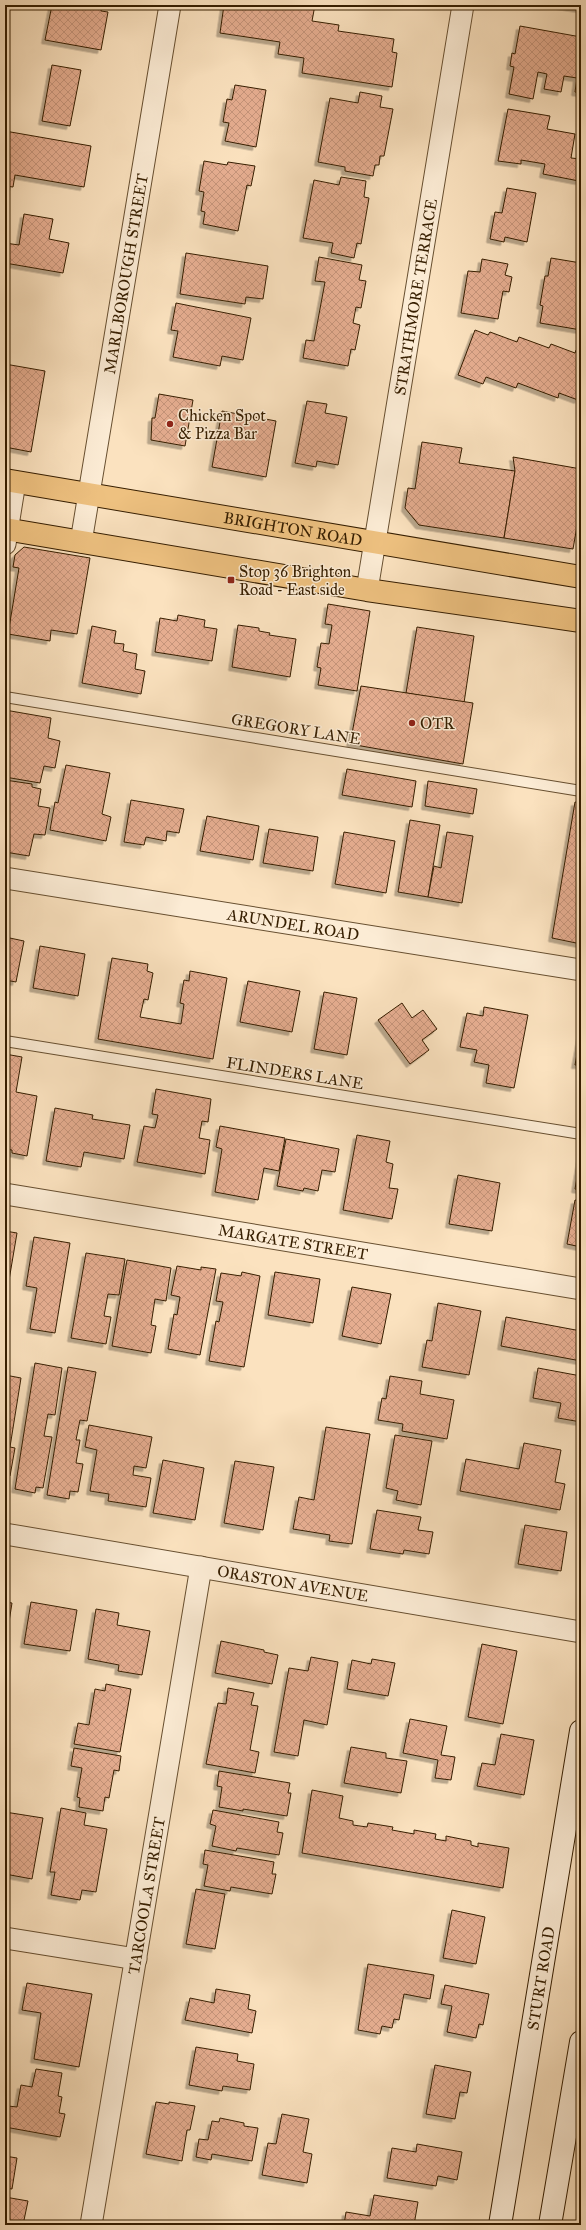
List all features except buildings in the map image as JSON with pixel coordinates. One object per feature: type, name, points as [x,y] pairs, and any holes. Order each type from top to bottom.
[{"type":"main road","name":"BRIGHTON ROAD","points":[[10,481],[581,577]]},
{"type":"main road","points":[[6,534],[81,542],[367,590],[581,621]]},
{"type":"main road","name":"STURT ROAD","points":[[500,2225],[581,1731]]},
{"type":"main road","points":[[550,2225],[581,2042]]},
{"type":"street","name":"MARLBOROUGH STREET","points":[[81,542],[170,5]]},
{"type":"street","name":"STRATHMORE TERRACE","points":[[367,590],[463,5]]},
{"type":"street","points":[[6,534],[10,481]]},
{"type":"street","name":"ARUNDEL ROAD","points":[[5,878],[581,970]]},
{"type":"street","name":"MARGATE STREET","points":[[5,1194],[581,1289]]},
{"type":"street","name":"ORASTON AVENUE","points":[[5,1534],[581,1632]]},
{"type":"street","name":"TARCOOLA STREET","points":[[91,2225],[201,1567]]},
{"type":"street","points":[[5,1938],[136,1960]]},
{"type":"lane","name":"GREGORY LANE","points":[[5,697],[581,791]]},
{"type":"lane","name":"FLINDERS LANE","points":[[5,1041],[581,1134]]},
{"type":"place","name":"Chicken Spot & Pizza Bar","points":[[170,424]]},
{"type":"place","name":"Stop 36 Brighton Road - East side","points":[[231,580]]},
{"type":"place","name":"OTR","points":[[412,723]]}]
